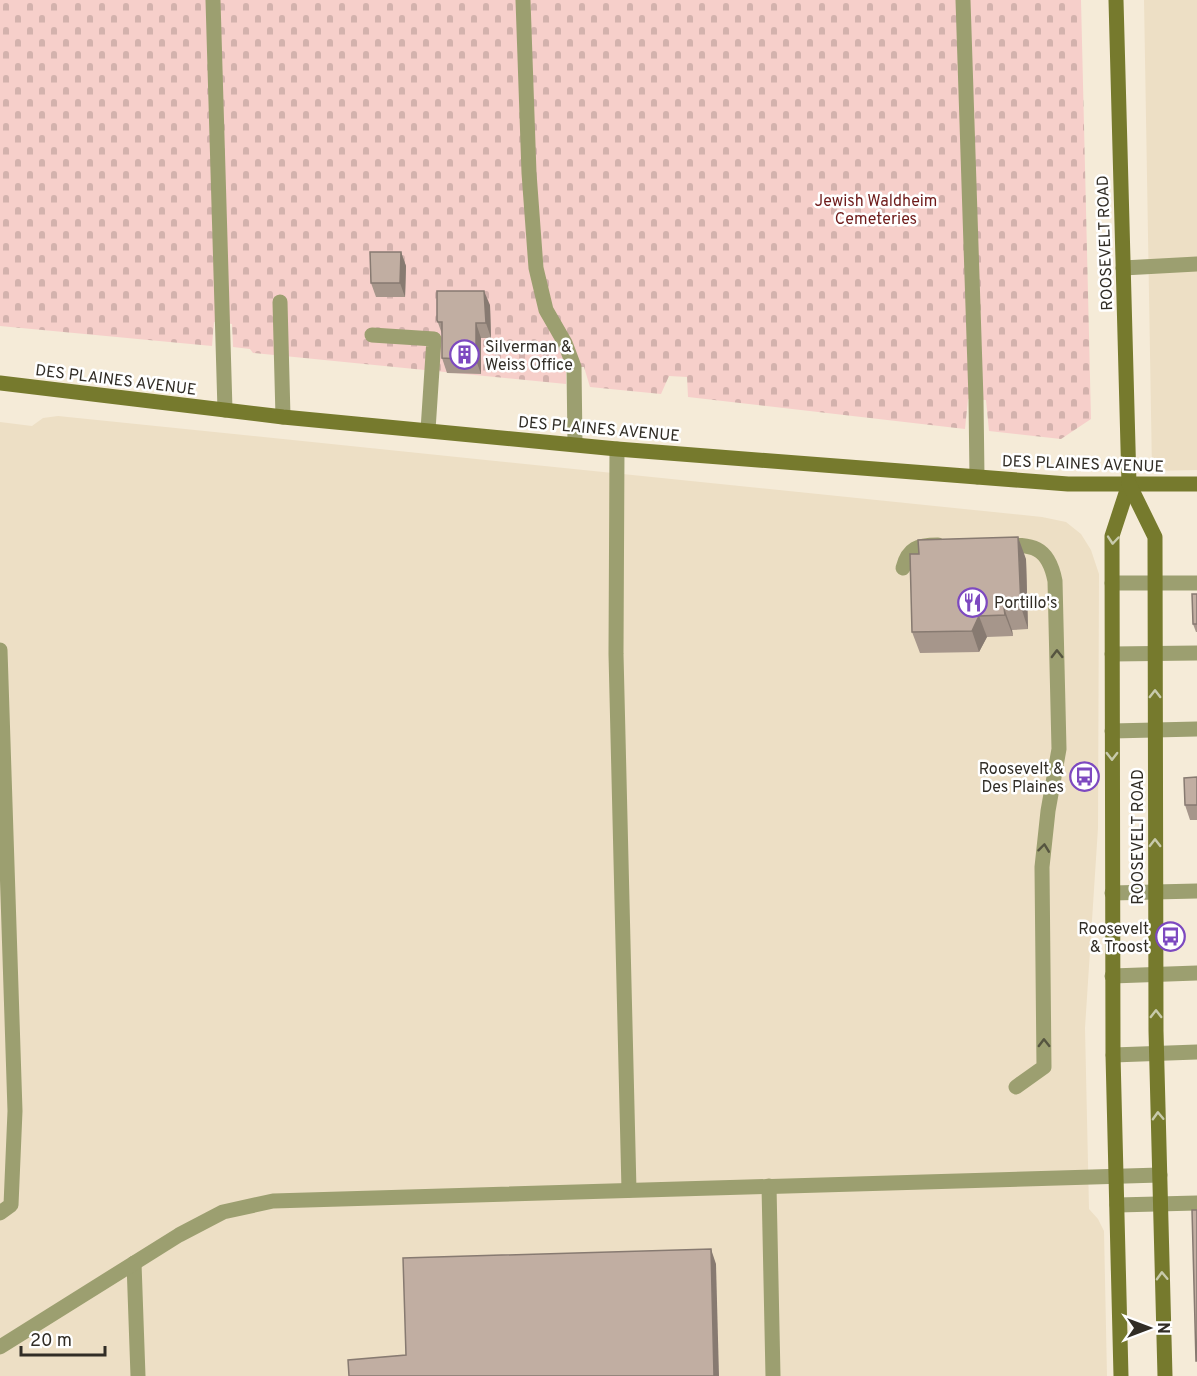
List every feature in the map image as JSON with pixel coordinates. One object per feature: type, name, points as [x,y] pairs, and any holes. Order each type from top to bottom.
[{"type":"main road","name":"ROOSEVELT ROAD","points":[[1116,0],[1129,484],[1112,536],[1112,976],[1121,1376]]},
{"type":"main road","name":"DES PLAINES AVENUE","points":[[0,383],[283,417],[617,449],[1068,484],[1197,484]]},
{"type":"main road","name":"ROOSEVELT ROAD","points":[[1129,484],[1155,537],[1156,1053],[1165,1376]]},
{"type":"street","points":[[213,0],[225,410]]},
{"type":"street","points":[[523,0],[529,173],[536,268],[546,310],[565,344],[574,367],[575,444]]},
{"type":"street","points":[[963,0],[977,477]]},
{"type":"street","points":[[1123,268],[1197,264]]},
{"type":"street","points":[[280,302],[283,417]]},
{"type":"street","points":[[372,335],[434,339],[428,430]]},
{"type":"street","points":[[617,449],[616,654],[629,1190]]},
{"type":"street","points":[[903,568],[906,557],[924,545],[959,545]]},
{"type":"street","points":[[981,545],[1027,545],[1037,549],[1048,559],[1055,580],[1059,749],[1041,867],[1044,1067],[1016,1087]]},
{"type":"street","points":[[1112,583],[1197,583]]},
{"type":"street","points":[[0,650],[15,1111],[11,1205],[0,1213]]},
{"type":"street","points":[[1112,654],[1197,652]]},
{"type":"street","points":[[1112,731],[1197,729]]},
{"type":"street","points":[[1112,893],[1197,891]]},
{"type":"street","points":[[1112,976],[1197,973]]},
{"type":"street","points":[[1113,1055],[1197,1052]]},
{"type":"street","points":[[0,1347],[179,1235],[223,1212],[273,1201],[1160,1175]]},
{"type":"street","points":[[769,1186],[773,1376]]},
{"type":"street","points":[[1117,1205],[1197,1203]]},
{"type":"street","points":[[134,1263],[138,1376]]},
{"type":"shaded area","points":[[1144,0],[1197,0],[1197,470],[1152,471]]},
{"type":"shaded area","points":[[58,416],[1042,517],[1066,522],[1081,534],[1091,550],[1099,574],[1098,828],[1085,1028],[1089,1209],[1098,1219],[1104,1231],[1107,1376],[0,1376],[0,422],[32,426],[43,418]]},
{"type":"green space","name":"Jewish Waldheim Cemeteries","points":[[0,0],[1081,0],[1091,419],[1061,439],[989,431],[986,400],[968,399],[965,429],[688,397],[687,377],[669,376],[661,394],[590,387],[584,367],[566,367],[566,384],[253,353],[250,349],[233,347],[232,324],[214,322],[212,346],[0,326]]},
{"type":"building","points":[[370,252],[401,252],[400,283],[371,283]]},
{"type":"building","name":"Silverman & Weiss Office","points":[[437,291],[484,291],[486,323],[476,323],[476,360],[442,358],[442,322],[437,320]]},
{"type":"building","name":"Portillo's","points":[[1018,537],[1021,607],[1004,608],[1005,615],[979,616],[972,631],[912,632],[910,554],[919,554],[918,540]]},
{"type":"building","points":[[1192,594],[1197,594],[1197,624],[1193,624]]},
{"type":"building","points":[[1197,777],[1197,805],[1185,805],[1184,778]]},
{"type":"building","points":[[1192,1210],[1197,1210],[1197,1361],[1196,1361]]},
{"type":"building","points":[[711,1249],[714,1376],[349,1376],[348,1360],[406,1355],[403,1258]]},
{"type":"place","name":"Silverman & Weiss Office","points":[[464,355]]},
{"type":"place","name":"Portillo's","points":[[973,602]]},
{"type":"place","name":"Roosevelt & Des Plaines","points":[[1085,777]]},
{"type":"place","name":"Roosevelt & Troost","points":[[1170,937]]}]
